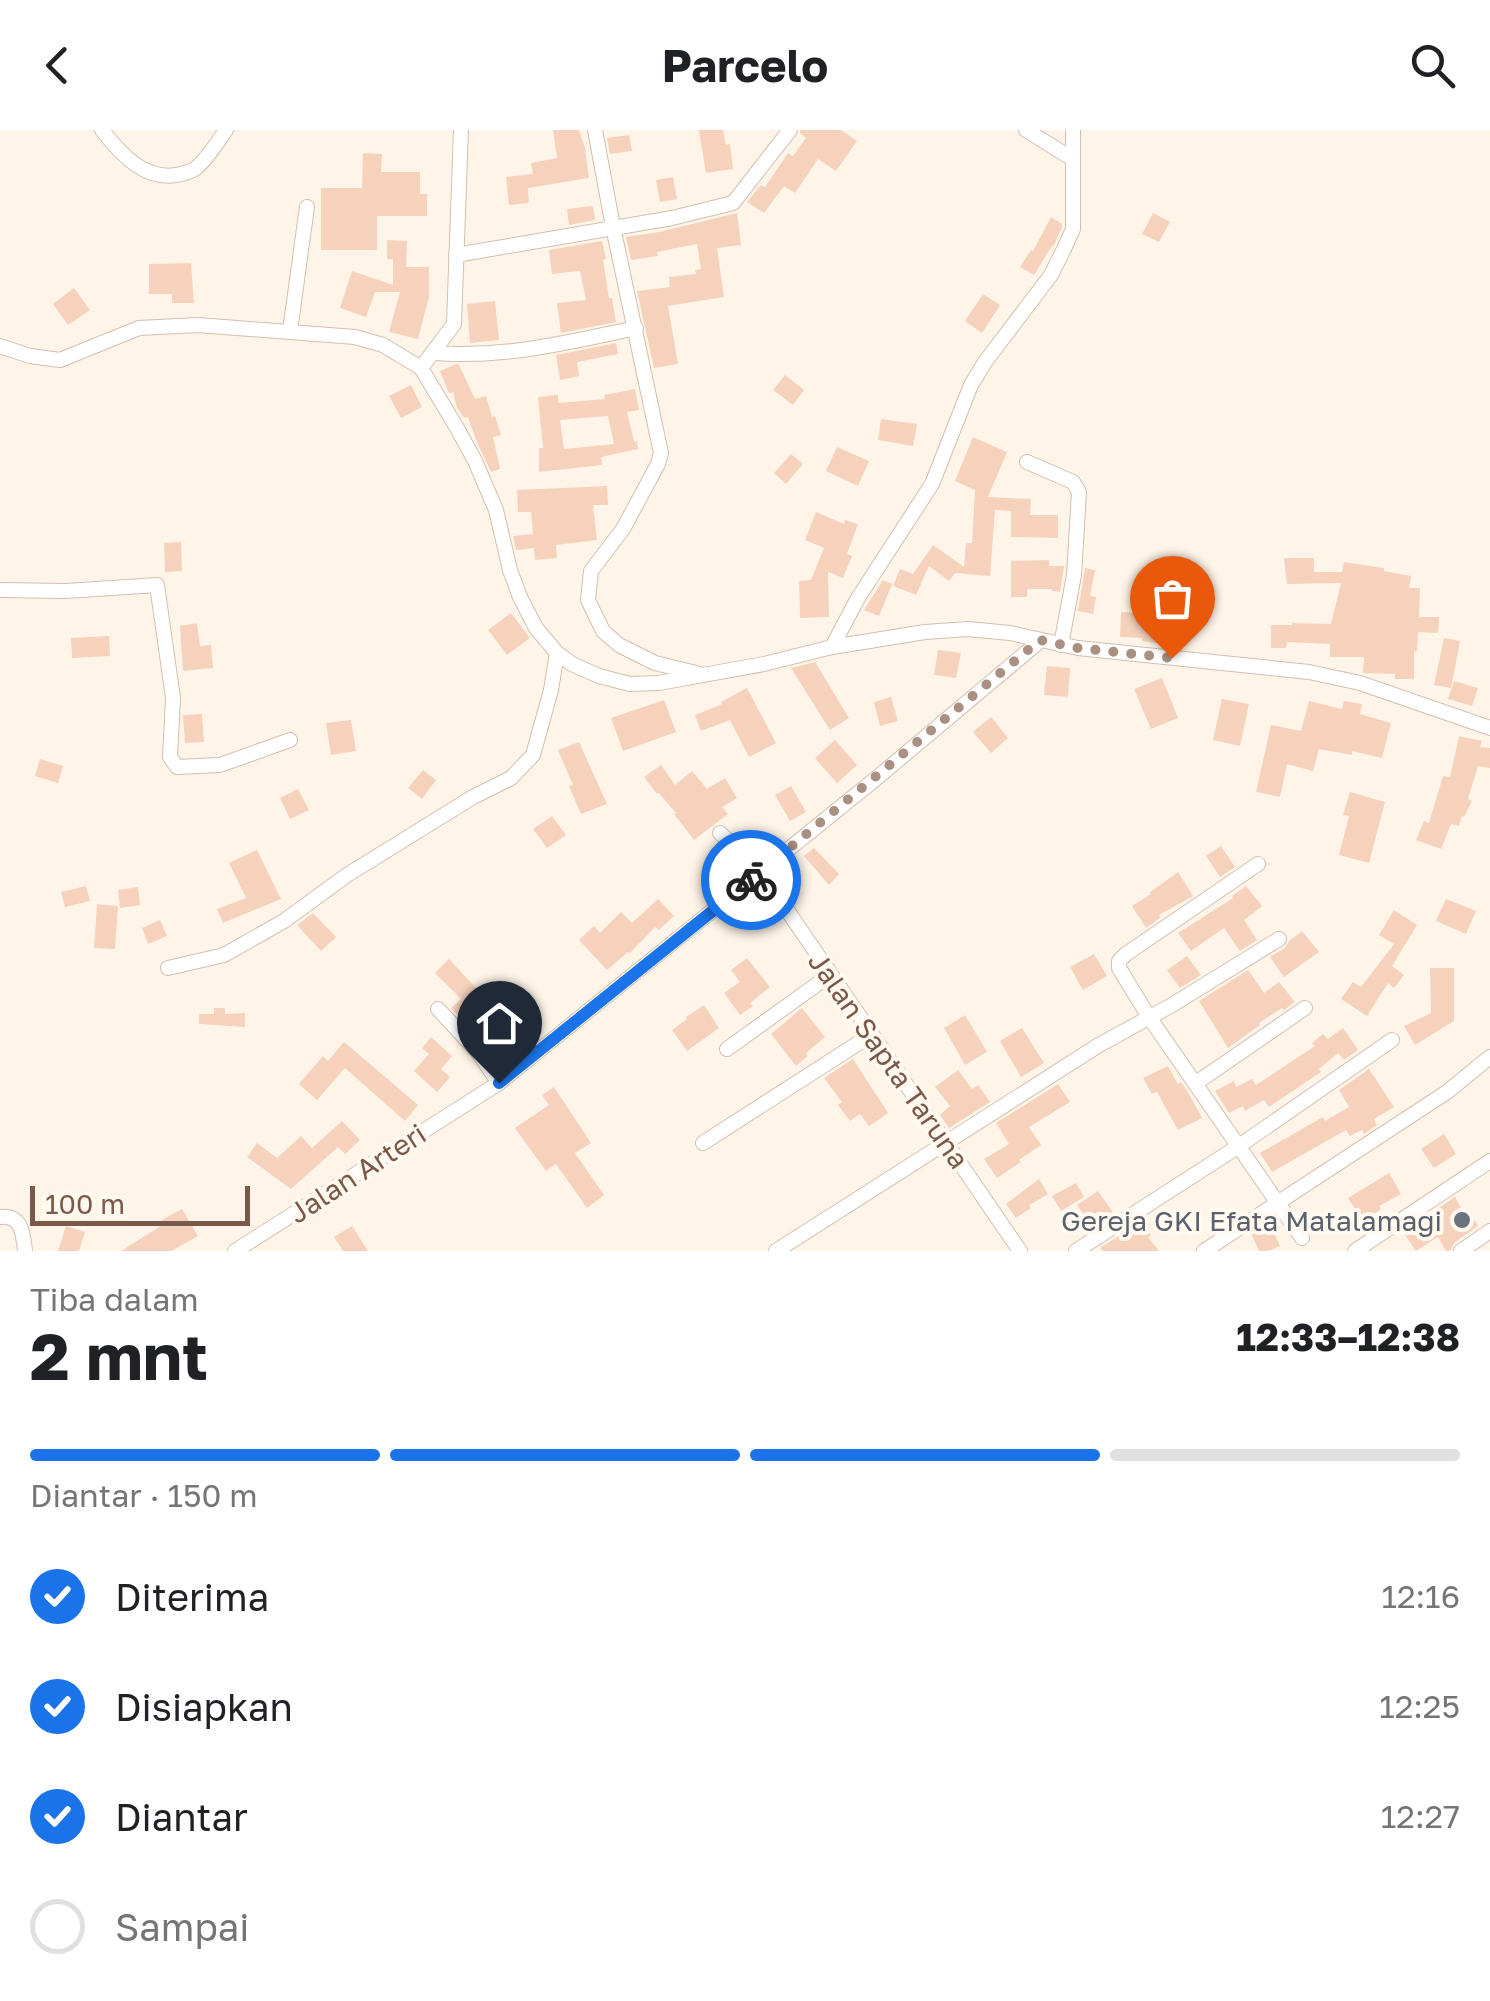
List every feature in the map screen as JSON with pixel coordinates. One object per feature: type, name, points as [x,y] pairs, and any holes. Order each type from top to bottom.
[{"type":"street","points":[[102,130],[115,147],[146,172],[169,177],[194,170],[226,130]]},
{"type":"street","points":[[421,368],[454,324],[461,130]]},
{"type":"street","points":[[595,130],[660,453],[658,464],[623,529],[592,572],[588,600],[603,632],[619,645],[655,663],[702,675]]},
{"type":"street","points":[[456,255],[672,218],[733,203],[790,130]]},
{"type":"street","points":[[1026,130],[1071,158]]},
{"type":"street","points":[[832,647],[932,484],[971,384],[1050,275],[1064,249],[1072,229],[1074,205],[1072,130]]},
{"type":"street","points":[[290,331],[306,208]]},
{"type":"street","points":[[0,346],[60,360],[139,328],[198,324],[355,337],[383,344],[421,368],[475,461],[496,510],[510,570],[536,628],[557,654],[572,664],[630,684],[660,683],[764,664],[832,647],[968,629],[1060,644],[1310,672],[1360,683],[1489,725]]},
{"type":"street","points":[[434,352],[488,355],[636,328]]},
{"type":"street","points":[[1027,462],[1072,482],[1079,492],[1074,574],[1060,644]]},
{"type":"street","points":[[0,590],[66,591],[157,585],[173,698],[172,762],[177,766],[220,765],[290,740]]},
{"type":"street","points":[[760,872],[1040,640]]},
{"type":"street","points":[[168,968],[224,955],[284,922],[347,875],[511,778],[533,755],[557,654]]},
{"type":"street","name":"Jalan Sapta Taruna","points":[[720,833],[760,872],[1020,1251]]},
{"type":"street","points":[[1258,864],[1119,961],[1119,968],[1302,1238]]},
{"type":"street","name":"Jalan Arteri","points":[[235,1251],[499,1083],[760,872]]},
{"type":"street","points":[[776,1251],[1099,1045],[1279,940]]},
{"type":"street","points":[[727,1048],[830,974]]},
{"type":"street","points":[[1196,1083],[1305,1008]]},
{"type":"street","points":[[438,1009],[477,1051],[499,1083]]},
{"type":"street","points":[[703,1143],[872,1035]]},
{"type":"street","points":[[1076,1251],[1239,1146],[1392,1040]]},
{"type":"street","points":[[1204,1251],[1447,1092],[1490,1058]]},
{"type":"street","points":[[1355,1251],[1490,1160]]},
{"type":"street","points":[[0,1217],[18,1220],[25,1251]]},
{"type":"street","points":[[1461,1251],[1490,1231]]},
{"type":"building","points":[[553,130],[579,130],[589,178],[528,188],[529,203],[509,205],[506,177],[533,174],[531,163],[557,158]]},
{"type":"building","points":[[699,130],[723,130],[726,145],[730,144],[733,169],[706,173]]},
{"type":"building","points":[[800,130],[841,130],[857,141],[836,171],[818,159],[795,193],[784,186],[764,213],[747,202],[761,185],[765,187],[788,153],[793,156],[806,138]]},
{"type":"building","points":[[629,135],[632,151],[610,154],[607,138]]},
{"type":"building","points":[[363,153],[382,154],[381,172],[420,172],[420,194],[427,194],[427,216],[377,216],[377,250],[321,250],[321,188],[362,188]]},
{"type":"building","points":[[673,177],[677,199],[660,202],[656,180]]},
{"type":"building","points":[[593,206],[595,220],[569,225],[567,209]]},
{"type":"building","points":[[737,213],[741,245],[717,248],[724,297],[668,306],[678,364],[654,368],[637,291],[670,287],[669,277],[696,274],[695,270],[701,269],[697,244],[631,260],[626,237]]},
{"type":"building","points":[[1153,213],[1170,222],[1159,242],[1142,234]]},
{"type":"building","points":[[1051,217],[1062,227],[1034,275],[1020,267]]},
{"type":"building","points":[[387,240],[407,241],[406,267],[429,267],[429,297],[418,339],[389,332],[400,292],[375,292],[366,317],[340,308],[352,271],[393,285],[393,259],[387,259]]},
{"type":"building","points":[[602,241],[616,322],[561,333],[557,303],[586,300],[580,271],[552,274],[549,250]]},
{"type":"building","points":[[191,263],[194,303],[172,303],[172,294],[149,294],[149,264]]},
{"type":"building","points":[[74,288],[90,310],[68,325],[53,304]]},
{"type":"building","points":[[983,294],[1000,305],[982,333],[965,321]]},
{"type":"building","points":[[495,301],[499,340],[470,343],[467,304]]},
{"type":"building","points":[[616,343],[618,354],[577,362],[579,376],[560,380],[556,355]]},
{"type":"building","points":[[456,364],[475,399],[486,396],[492,417],[495,416],[501,435],[493,437],[500,469],[491,472],[468,417],[464,418],[457,408],[453,392],[449,393],[440,371]]},
{"type":"building","points":[[785,375],[804,390],[793,405],[773,390]]},
{"type":"building","points":[[411,385],[422,407],[401,418],[389,396]]},
{"type":"building","points":[[635,389],[639,410],[627,412],[638,449],[601,457],[602,465],[539,472],[539,448],[543,448],[538,397],[558,395],[558,403],[605,399],[604,395]],"holes":[[[608,416],[614,444],[564,449],[560,420]]]},
{"type":"building","points":[[881,419],[917,424],[913,446],[878,440]]},
{"type":"building","points":[[973,437],[1007,452],[988,497],[1031,499],[1030,515],[1058,515],[1058,538],[1011,537],[1011,511],[995,510],[990,576],[955,573],[949,581],[929,566],[916,595],[893,586],[900,569],[913,574],[933,545],[964,567],[966,543],[972,543],[975,490],[955,481]]},
{"type":"building","points":[[837,447],[869,461],[858,486],[826,471]]},
{"type":"building","points":[[791,454],[803,464],[786,484],[774,473]]},
{"type":"building","points":[[607,486],[608,505],[593,505],[597,540],[556,545],[557,558],[535,560],[534,548],[516,550],[513,536],[533,534],[531,512],[518,512],[517,490]]},
{"type":"building","points":[[816,512],[844,524],[845,520],[858,524],[843,578],[828,572],[829,617],[800,618],[799,581],[811,580],[824,548],[805,540]]},
{"type":"building","points":[[181,542],[182,571],[165,572],[164,543]]},
{"type":"building","points":[[1284,558],[1314,558],[1314,572],[1342,572],[1344,562],[1411,576],[1409,588],[1420,588],[1419,617],[1439,617],[1438,633],[1418,632],[1414,679],[1363,673],[1364,657],[1330,657],[1330,644],[1287,642],[1286,648],[1271,648],[1271,625],[1331,624],[1341,583],[1287,584]]},
{"type":"building","points":[[1049,560],[1049,566],[1064,566],[1060,592],[1027,589],[1027,597],[1011,597],[1011,561]]},
{"type":"building","points":[[1085,568],[1095,570],[1090,596],[1096,597],[1093,614],[1078,611]]},
{"type":"building","points":[[883,580],[892,584],[879,616],[864,610]]},
{"type":"building","points":[[1121,612],[1181,615],[1178,646],[1120,637]]},
{"type":"building","points":[[511,613],[530,638],[507,655],[488,630]]},
{"type":"building","points":[[197,623],[200,646],[211,645],[213,668],[183,671],[180,626]]},
{"type":"building","points":[[109,636],[110,656],[72,658],[71,638]]},
{"type":"building","points":[[1444,638],[1460,641],[1451,688],[1434,685]]},
{"type":"building","points":[[938,650],[961,653],[956,678],[934,675]]},
{"type":"building","points":[[815,662],[849,718],[830,730],[791,668]]},
{"type":"building","points":[[1047,666],[1070,668],[1068,697],[1044,695]]},
{"type":"building","points":[[1162,678],[1178,718],[1151,729],[1134,689]]},
{"type":"building","points":[[1454,681],[1478,688],[1472,706],[1448,699]]},
{"type":"building","points":[[747,688],[776,743],[749,757],[730,720],[701,731],[695,715]]},
{"type":"building","points":[[891,697],[898,721],[880,726],[874,702]]},
{"type":"building","points":[[1222,699],[1249,704],[1240,746],[1213,740]]},
{"type":"building","points":[[664,700],[676,732],[623,751],[611,718]]},
{"type":"building","points":[[1309,701],[1342,709],[1344,701],[1362,704],[1360,714],[1391,723],[1382,758],[1319,749],[1313,771],[1287,764],[1280,797],[1256,792],[1271,725],[1301,731]]},
{"type":"building","points":[[202,714],[204,742],[185,743],[183,715]]},
{"type":"building","points":[[991,717],[1008,738],[991,753],[973,732]]},
{"type":"building","points":[[351,720],[356,751],[331,755],[326,723]]},
{"type":"building","points":[[1459,736],[1482,741],[1480,747],[1490,748],[1490,768],[1478,766],[1468,799],[1472,801],[1459,826],[1451,824],[1441,849],[1416,840],[1424,821],[1429,823],[1443,776],[1450,777]]},
{"type":"building","points":[[835,740],[857,765],[837,783],[815,758]]},
{"type":"building","points":[[579,742],[607,804],[581,814],[558,750]]},
{"type":"building","points":[[40,759],[63,766],[58,783],[35,776]]},
{"type":"building","points":[[661,765],[675,785],[692,771],[707,789],[725,778],[737,798],[722,807],[728,814],[694,840],[644,777]]},
{"type":"building","points":[[423,770],[436,780],[422,799],[408,788]]},
{"type":"building","points":[[791,786],[806,812],[790,821],[775,795]]},
{"type":"building","points":[[298,789],[309,810],[290,819],[280,798]]},
{"type":"building","points":[[1350,792],[1385,802],[1369,863],[1339,855],[1349,816],[1343,815]]},
{"type":"building","points":[[552,816],[566,835],[547,848],[533,829]]},
{"type":"building","points":[[1221,846],[1235,867],[1220,877],[1206,856]]},
{"type":"building","points":[[814,848],[839,874],[829,885],[804,856]]},
{"type":"building","points":[[257,850],[281,899],[223,923],[217,909],[246,898],[229,863]]},
{"type":"building","points":[[1178,872],[1193,896],[1159,915],[1146,928],[1132,906]]},
{"type":"building","points":[[86,886],[90,901],[65,907],[61,892]]},
{"type":"building","points":[[1246,886],[1262,906],[1244,920],[1257,940],[1240,951],[1224,928],[1191,951],[1178,933]]},
{"type":"building","points":[[138,887],[140,905],[120,908],[118,890]]},
{"type":"building","points":[[658,899],[674,916],[659,930],[655,927],[607,970],[579,940],[594,926],[600,933],[621,912],[632,923]]},
{"type":"building","points":[[1446,899],[1476,911],[1466,934],[1436,921]]},
{"type":"building","points":[[97,904],[118,906],[115,949],[94,948]]},
{"type":"building","points":[[1394,910],[1417,925],[1392,966],[1404,975],[1394,988],[1388,983],[1367,1016],[1341,999],[1353,982],[1361,987],[1394,944],[1379,935]]},
{"type":"building","points":[[313,913],[336,937],[321,951],[297,925]]},
{"type":"building","points":[[160,920],[167,936],[148,944],[142,928]]},
{"type":"building","points":[[1302,931],[1319,952],[1284,977],[1270,957]]},
{"type":"building","points":[[1094,954],[1107,976],[1083,990],[1070,967]]},
{"type":"building","points":[[1187,956],[1201,975],[1180,988],[1167,970]]},
{"type":"building","points":[[747,958],[770,987],[740,1015],[724,993],[740,982],[731,970]]},
{"type":"building","points":[[449,959],[501,1015],[479,1037],[451,1008],[461,999],[435,973]]},
{"type":"building","points":[[1430,968],[1454,968],[1454,1021],[1415,1045],[1404,1026],[1431,1013]]},
{"type":"building","points":[[1248,970],[1264,993],[1279,982],[1295,1002],[1259,1023],[1228,1048],[1199,1001]]},
{"type":"building","points":[[704,1005],[719,1028],[687,1051],[672,1030]]},
{"type":"building","points":[[214,1008],[225,1008],[225,1014],[245,1013],[245,1027],[199,1024],[199,1014],[214,1014]]},
{"type":"building","points":[[802,1008],[825,1037],[796,1066],[771,1034]]},
{"type":"building","points":[[965,1015],[987,1052],[965,1065],[944,1028]]},
{"type":"building","points":[[1022,1028],[1044,1063],[1021,1077],[1000,1041]]},
{"type":"building","points":[[1343,1028],[1358,1050],[1344,1060],[1338,1053],[1319,1069],[1321,1072],[1269,1107],[1264,1100],[1245,1111],[1243,1106],[1229,1113],[1215,1091],[1234,1081],[1236,1087],[1252,1079],[1256,1085],[1315,1046],[1312,1043],[1323,1034],[1328,1039]]},
{"type":"building","points":[[431,1037],[452,1056],[441,1069],[450,1077],[437,1092],[414,1071],[429,1054],[422,1048]]},
{"type":"building","points":[[344,1042],[418,1105],[405,1121],[345,1068],[317,1100],[299,1084],[323,1056],[328,1061]]},
{"type":"building","points":[[853,1059],[888,1113],[869,1126],[860,1114],[850,1121],[824,1078]]},
{"type":"building","points":[[1168,1066],[1202,1118],[1178,1130],[1157,1092],[1152,1094],[1143,1078]]},
{"type":"building","points":[[1369,1069],[1394,1107],[1374,1119],[1377,1125],[1364,1134],[1362,1130],[1350,1136],[1346,1130],[1272,1172],[1260,1153],[1323,1117],[1325,1121],[1349,1107],[1339,1090]]},
{"type":"building","points":[[958,1070],[972,1089],[978,1085],[990,1102],[949,1128],[940,1115],[950,1106],[935,1087]]},
{"type":"building","points":[[1058,1084],[1070,1102],[1029,1127],[1041,1145],[997,1178],[984,1159],[1009,1144],[996,1123]]},
{"type":"building","points":[[554,1087],[591,1143],[575,1153],[604,1195],[587,1208],[556,1164],[546,1171],[515,1128],[549,1105],[542,1095]]},
{"type":"building","points":[[342,1121],[360,1140],[345,1154],[338,1147],[291,1189],[247,1157],[257,1143],[277,1158],[301,1136],[312,1148]]},
{"type":"building","points":[[1444,1134],[1456,1154],[1434,1168],[1421,1149]]},
{"type":"building","points":[[1389,1173],[1401,1194],[1363,1221],[1348,1198]]},
{"type":"building","points":[[1039,1179],[1048,1194],[1016,1218],[1006,1204]]},
{"type":"building","points":[[1076,1183],[1084,1197],[1061,1211],[1052,1196]]},
{"type":"building","points":[[1098,1191],[1114,1214],[1093,1227],[1077,1205]]},
{"type":"building","points":[[1455,1197],[1463,1212],[1468,1209],[1478,1226],[1455,1242],[1450,1251],[1446,1251],[1438,1237],[1416,1251],[1403,1232]]},
{"type":"building","points":[[182,1209],[198,1236],[171,1251],[121,1251],[164,1224],[162,1220]]},
{"type":"building","points":[[1269,1221],[1280,1246],[1259,1251],[1251,1233]]},
{"type":"building","points":[[1141,1222],[1159,1251],[1100,1248]]},
{"type":"building","points":[[66,1226],[85,1232],[79,1251],[58,1251]]},
{"type":"building","points":[[352,1226],[368,1251],[343,1251],[334,1237]]},
{"type":"way so far","points":[[751,880],[1040,640],[1172,658]]},
{"type":"place","name":"Gereja GKI Efata Matalamagi","points":[[1462,1220]]},
{"type":"route","points":[[499,1083],[751,880]]}]
